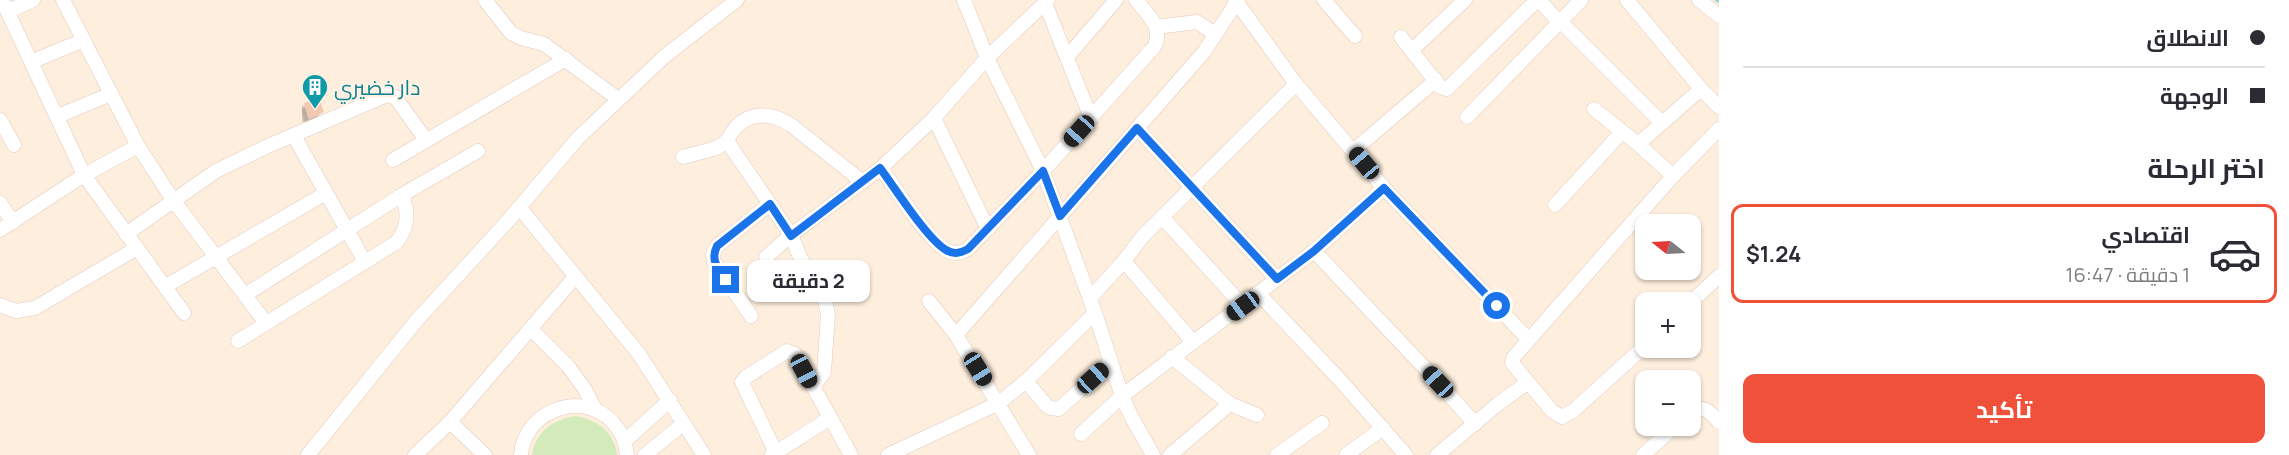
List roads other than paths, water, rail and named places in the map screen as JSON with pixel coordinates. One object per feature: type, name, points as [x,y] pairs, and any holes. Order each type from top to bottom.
[{"type":"street","points":[[33,0],[5,6],[33,61],[84,175],[184,313]]},
{"type":"street","points":[[63,0],[138,146],[173,200],[266,323]]},
{"type":"street","points":[[485,0],[505,28],[514,36],[542,42],[618,99]]},
{"type":"street","points":[[712,19],[724,0]]},
{"type":"street","points":[[308,455],[417,320],[578,138],[664,56],[737,0]]},
{"type":"street","points":[[964,0],[987,58],[1043,171],[1090,298],[1122,396],[1131,418],[1154,455]]},
{"type":"street","points":[[1068,56],[1116,0]]},
{"type":"street","points":[[880,168],[926,230],[944,250],[956,254],[968,249],[1043,171],[1154,47],[1158,35],[1156,27],[1136,0]]},
{"type":"street","points":[[1324,0],[1355,36]]},
{"type":"street","points":[[1412,50],[1465,0]]},
{"type":"street","points":[[1401,37],[1442,88],[1447,89],[1538,0],[1662,123]]},
{"type":"street","points":[[1467,117],[1581,0]]},
{"type":"street","points":[[1627,0],[1701,89],[1719,107]]},
{"type":"street","points":[[1699,0],[1719,16]]},
{"type":"street","points":[[956,334],[1204,52],[1236,1],[1296,84],[1384,188],[1529,340]]},
{"type":"street","points":[[766,257],[880,168],[934,118],[987,58],[1046,2],[1091,118]]},
{"type":"street","points":[[1156,27],[1197,22],[1215,34]]},
{"type":"street","points":[[33,61],[84,40]]},
{"type":"street","points":[[393,160],[566,59]]},
{"type":"street","points":[[1353,151],[1436,80]]},
{"type":"street","points":[[1090,298],[1124,261],[1143,236],[1296,84]]},
{"type":"street","points":[[1638,144],[1701,89]]},
{"type":"street","points":[[58,116],[111,94]]},
{"type":"street","points":[[126,234],[216,171],[387,95],[395,97],[426,140]]},
{"type":"street","points":[[1594,109],[1638,144],[1672,176]]},
{"type":"street","points":[[683,156],[722,146],[745,119],[754,115],[781,118],[863,182]]},
{"type":"street","points":[[934,118],[988,229]]},
{"type":"street","points":[[0,120],[14,145]]},
{"type":"street","points":[[1137,128],[1277,279]]},
{"type":"street","points":[[1635,355],[1568,415],[1557,416],[1512,363],[1513,358],[1672,176],[1719,129]]},
{"type":"street","points":[[1554,205],[1622,132]]},
{"type":"street","points":[[294,136],[365,262]]},
{"type":"street","points":[[727,141],[791,236],[827,308],[824,372],[813,387]]},
{"type":"street","points":[[0,230],[84,175],[138,146]]},
{"type":"street","points":[[245,296],[402,195],[478,151]]},
{"type":"street","points":[[1081,434],[1122,396],[1314,251],[1384,188]]},
{"type":"street","points":[[166,286],[326,193]]},
{"type":"street","points":[[238,341],[397,242],[402,236],[407,220],[402,195]]},
{"type":"street","points":[[0,203],[13,222]]},
{"type":"street","points":[[751,316],[714,262],[713,254],[717,246],[770,204]]},
{"type":"street","points":[[519,207],[621,331],[670,400],[704,455]]},
{"type":"street","points":[[1162,217],[1243,306]]},
{"type":"street","points":[[0,305],[16,312],[35,308],[136,248]]},
{"type":"street","points":[[1314,251],[1475,424]]},
{"type":"street","points":[[1124,261],[1193,342]]},
{"type":"street","points":[[1701,293],[1719,276]]},
{"type":"street","points":[[415,455],[450,422],[575,277]]},
{"type":"street","points":[[1259,294],[1406,455]]},
{"type":"street","points":[[929,301],[956,334],[1029,455]]},
{"type":"street","points":[[888,455],[999,403],[1026,381],[1095,313]]},
{"type":"street","points":[[531,329],[568,366],[584,388],[595,409]]},
{"type":"street","points":[[830,418],[774,454],[742,386],[744,379],[787,351],[792,351],[813,387],[830,418],[850,455]]},
{"type":"street","points":[[1172,357],[1230,404],[1257,415]]},
{"type":"street","points":[[1026,381],[1046,405],[1059,409],[1111,362]]},
{"type":"street","points":[[1437,455],[1527,383]]},
{"type":"street","points":[[521,455],[529,429],[542,416],[558,407],[577,405],[595,409],[608,417],[618,428],[626,448],[670,400]]},
{"type":"street","points":[[1170,455],[1230,404]]},
{"type":"street","points":[[1701,407],[1719,422]]},
{"type":"street","points":[[450,422],[484,455]]},
{"type":"street","points":[[1277,455],[1322,423]]},
{"type":"street","points":[[645,455],[683,424]]},
{"type":"street","points":[[1346,455],[1383,428]]},
{"type":"street","points":[[1643,455],[1664,436]]},
{"type":"place","name":"دار خضيري","points":[[315,110]]}]
